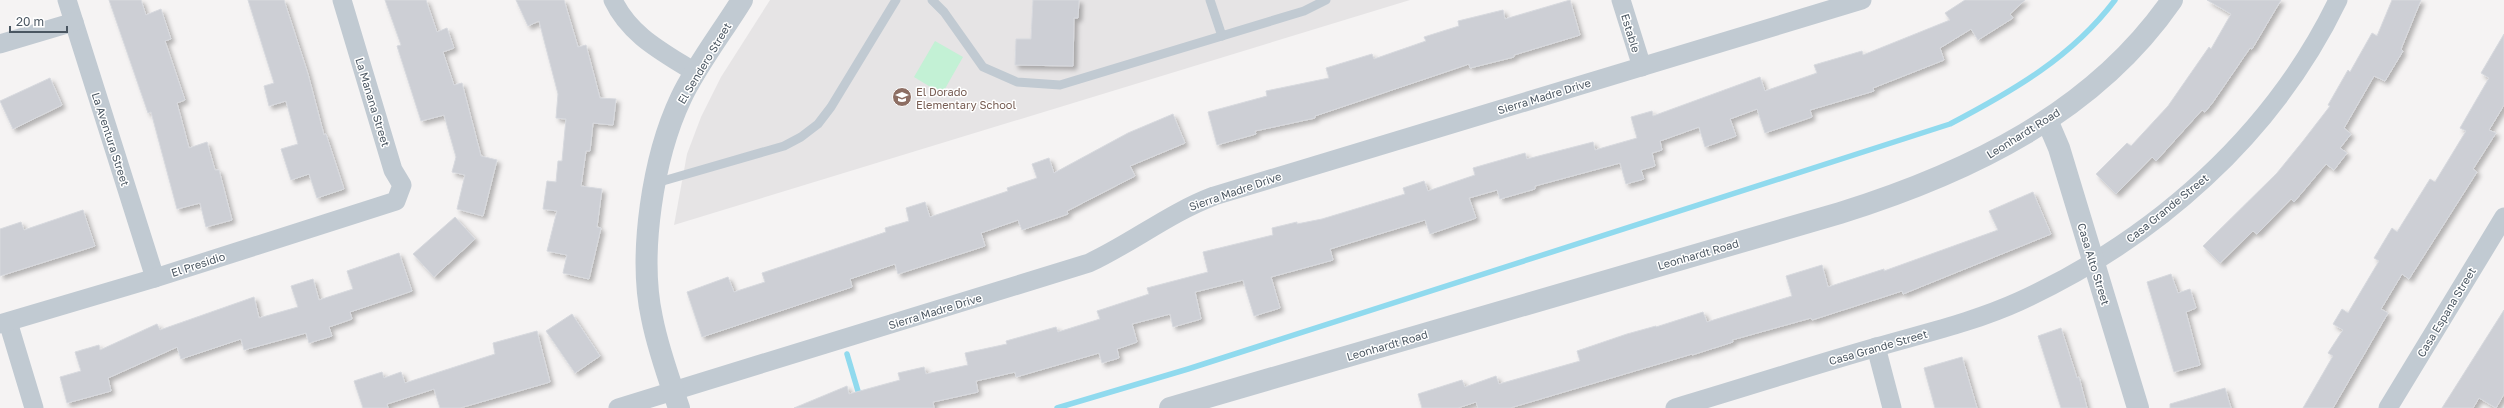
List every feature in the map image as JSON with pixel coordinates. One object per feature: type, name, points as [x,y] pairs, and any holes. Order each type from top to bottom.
[{"type":"street","name":"La Aventura Street","points":[[67,0],[155,278]]},
{"type":"street","name":"La Manana Street","points":[[342,0],[393,170],[402,185],[396,201]]},
{"type":"street","points":[[612,0],[619,14],[644,41],[696,73]]},
{"type":"street","name":"El Sendero Street","points":[[676,400],[651,309],[647,272],[648,226],[655,184],[666,139],[681,98],[742,0]]},
{"type":"street","name":"Estable","points":[[1621,0],[1642,67]]},
{"type":"street","name":"Sierra Madre Drive","points":[[618,408],[676,400],[1089,263],[1116,250],[1168,217],[1214,196],[1862,0]]},
{"type":"street","name":"Leonhardt Road","points":[[1170,408],[1884,199],[1959,169],[1991,154],[2047,120],[2094,86],[2126,56],[2172,0]]},
{"type":"street","name":"Casa Grande Street","points":[[1675,408],[1876,347],[1955,326],[2019,301],[2093,262],[2125,243],[2175,206],[2224,161],[2264,115],[2314,45],[2338,0]]},
{"type":"street","points":[[0,44],[74,22]]},
{"type":"street","name":"Casa Alto Street","points":[[2047,120],[2059,148],[2138,408]]},
{"type":"street","name":"El Presidio","points":[[4,323],[155,278],[396,201]]},
{"type":"street","name":"Casa Espana Street","points":[[2388,408],[2504,217]]},
{"type":"street","points":[[4,323],[34,408]]},
{"type":"street","points":[[1876,347],[1892,408]]},
{"type":"lane","points":[[655,184],[784,146],[801,137],[818,124],[831,107],[896,0]]},
{"type":"lane","points":[[932,0],[944,12],[983,67],[1017,82],[1060,85],[1304,11],[1326,0]]},
{"type":"lane","points":[[1210,0],[1222,36]]},
{"type":"shaded area","name":"El Dorado Elementary School","points":[[770,0],[1410,0],[674,225],[687,154],[701,117],[721,77]]},
{"type":"green space","points":[[935,41],[963,57],[942,94],[914,77]]},
{"type":"building","points":[[109,0],[141,0],[146,15],[161,9],[171,39],[165,41],[185,100],[177,103],[189,148],[207,142],[215,170],[219,170],[232,220],[206,227],[200,203],[177,209],[151,112],[148,113]]},
{"type":"building","points":[[248,0],[284,0],[308,74],[324,135],[326,134],[344,189],[317,198],[309,174],[291,180],[281,149],[298,144],[286,101],[269,106],[264,86],[274,83]]},
{"type":"building","points":[[385,0],[426,0],[437,32],[447,28],[454,48],[443,52],[454,85],[462,83],[481,156],[497,160],[483,216],[457,209],[465,175],[452,172],[456,157],[444,115],[421,121],[397,46],[401,45]]},
{"type":"building","points":[[516,0],[564,0],[578,47],[586,45],[600,98],[616,99],[613,125],[593,123],[590,151],[586,151],[581,186],[602,189],[597,227],[601,228],[589,279],[563,273],[567,255],[547,251],[557,211],[543,209],[547,181],[556,182],[558,161],[562,161],[566,119],[556,118],[558,94],[539,21],[528,26]]},
{"type":"building","points":[[1033,0],[1079,0],[1078,18],[1074,18],[1073,66],[1015,65],[1016,39],[1031,39]]},
{"type":"building","points":[[1570,0],[1580,35],[1514,55],[1514,57],[1470,68],[1469,64],[1315,116],[1315,118],[1255,131],[1256,134],[1217,145],[1208,112],[1267,96],[1266,91],[1329,78],[1326,68],[1372,54],[1374,59],[1426,41],[1424,37],[1459,26],[1458,21],[1503,10],[1505,19]]},
{"type":"building","points":[[1965,0],[2025,0],[2010,14],[2013,18],[1978,40],[1971,29],[1940,48],[1944,60],[1873,88],[1874,91],[1810,110],[1812,117],[1765,133],[1757,109],[1730,119],[1736,136],[1705,147],[1699,127],[1660,141],[1662,150],[1652,153],[1655,166],[1641,170],[1644,179],[1626,184],[1620,163],[1535,186],[1535,189],[1500,199],[1497,190],[1469,198],[1476,218],[1430,234],[1425,220],[1330,249],[1333,260],[1271,277],[1280,308],[1254,316],[1243,280],[1195,292],[1201,319],[1173,327],[1170,314],[1132,324],[1137,342],[1117,349],[1119,358],[1102,363],[1099,353],[1016,377],[1015,372],[976,381],[978,392],[933,402],[934,408],[794,408],[847,386],[849,394],[900,380],[898,373],[924,367],[926,374],[968,365],[965,353],[1007,344],[1006,341],[1056,327],[1058,332],[1100,319],[1097,311],[1149,294],[1147,288],[1208,272],[1203,252],[1273,235],[1272,228],[1297,222],[1297,224],[1322,219],[1405,194],[1403,188],[1424,181],[1428,191],[1475,175],[1473,168],[1525,153],[1527,159],[1593,142],[1595,150],[1637,138],[1631,117],[1652,111],[1653,116],[1760,77],[1765,91],[1817,73],[1814,65],[1862,51],[1863,55],[1950,20],[1945,13]]},
{"type":"building","points":[[2207,0],[2281,0],[2252,49],[2250,48],[2205,112],[2202,110],[2156,161],[2152,157],[2116,194],[2096,174],[2127,143],[2131,146],[2168,106],[2209,47],[2211,49],[2231,14]]},
{"type":"building","points":[[2392,0],[2421,0],[2401,49],[2403,51],[2385,81],[2374,76],[2344,128],[2351,134],[2340,148],[2347,153],[2334,170],[2326,164],[2294,202],[2291,199],[2257,234],[2253,231],[2220,263],[2203,246],[2277,173],[2330,106],[2328,105],[2348,70],[2350,72],[2372,33],[2377,36]]},
{"type":"building","points":[[2504,34],[2504,105],[2489,130],[2496,133],[2473,169],[2477,172],[2409,279],[2402,274],[2381,309],[2388,313],[2333,408],[2303,408],[2333,356],[2328,353],[2343,330],[2333,324],[2342,309],[2348,313],[2379,261],[2374,258],[2392,228],[2397,232],[2430,179],[2435,182],[2466,131],[2460,128],[2489,78],[2481,73]]},
{"type":"building","points":[[50,78],[62,105],[13,129],[0,101]]},
{"type":"building","points":[[1173,114],[1185,143],[1130,166],[1135,176],[1067,211],[1068,214],[1022,230],[1018,220],[981,233],[985,246],[898,274],[895,264],[850,279],[852,287],[702,337],[687,292],[728,277],[734,292],[765,282],[762,273],[886,232],[885,228],[909,221],[906,208],[925,202],[930,217],[1008,191],[1007,188],[1037,178],[1032,164],[1049,158],[1054,173],[1128,133]]},
{"type":"building","points":[[2033,192],[2051,234],[1903,294],[1902,291],[1812,320],[1811,318],[1732,340],[1733,342],[1692,355],[1510,408],[1478,408],[1476,402],[1458,408],[1422,408],[1418,394],[1462,380],[1465,387],[1496,376],[1499,384],[1580,361],[1577,351],[1627,334],[1656,327],[1703,312],[1707,322],[1792,296],[1786,276],[1822,265],[1828,287],[1884,269],[1884,271],[1998,230],[1989,211]]},
{"type":"building","points":[[83,210],[95,246],[0,276],[0,229],[21,222],[24,230]]},
{"type":"building","points":[[455,217],[475,239],[434,277],[413,254]]},
{"type":"building","points":[[399,253],[412,291],[350,312],[352,319],[329,327],[332,336],[309,343],[306,333],[244,350],[241,339],[181,359],[177,347],[108,378],[111,391],[67,403],[60,377],[81,371],[75,352],[99,345],[100,350],[157,324],[160,330],[254,297],[259,318],[298,307],[291,286],[313,279],[319,300],[353,289],[347,271]]},
{"type":"building","points":[[2171,274],[2178,293],[2190,289],[2196,308],[2186,312],[2200,365],[2174,372],[2147,282]]},
{"type":"building","points":[[2504,310],[2504,394],[2496,408],[2479,398],[2473,408],[2442,408]]},
{"type":"building","points":[[572,314],[600,356],[575,373],[546,331]]},
{"type":"building","points":[[2061,328],[2077,378],[2079,377],[2087,408],[2061,408],[2038,336]]},
{"type":"building","points":[[537,331],[550,382],[460,408],[440,408],[434,389],[387,404],[388,408],[363,408],[354,381],[382,372],[384,378],[401,372],[405,383],[495,354],[493,343]]},
{"type":"building","points":[[1962,357],[1977,408],[1935,408],[1924,368]]},
{"type":"building","points":[[2225,388],[2231,408],[2170,408],[2170,404]]},
{"type":"waterway","points":[[1057,408],[1188,369],[1950,124],[2019,85],[2061,56],[2080,39],[2115,0]]},
{"type":"waterway","points":[[847,354],[863,408]]},
{"type":"place","name":"El Dorado Elementary School","points":[[902,97]]}]
